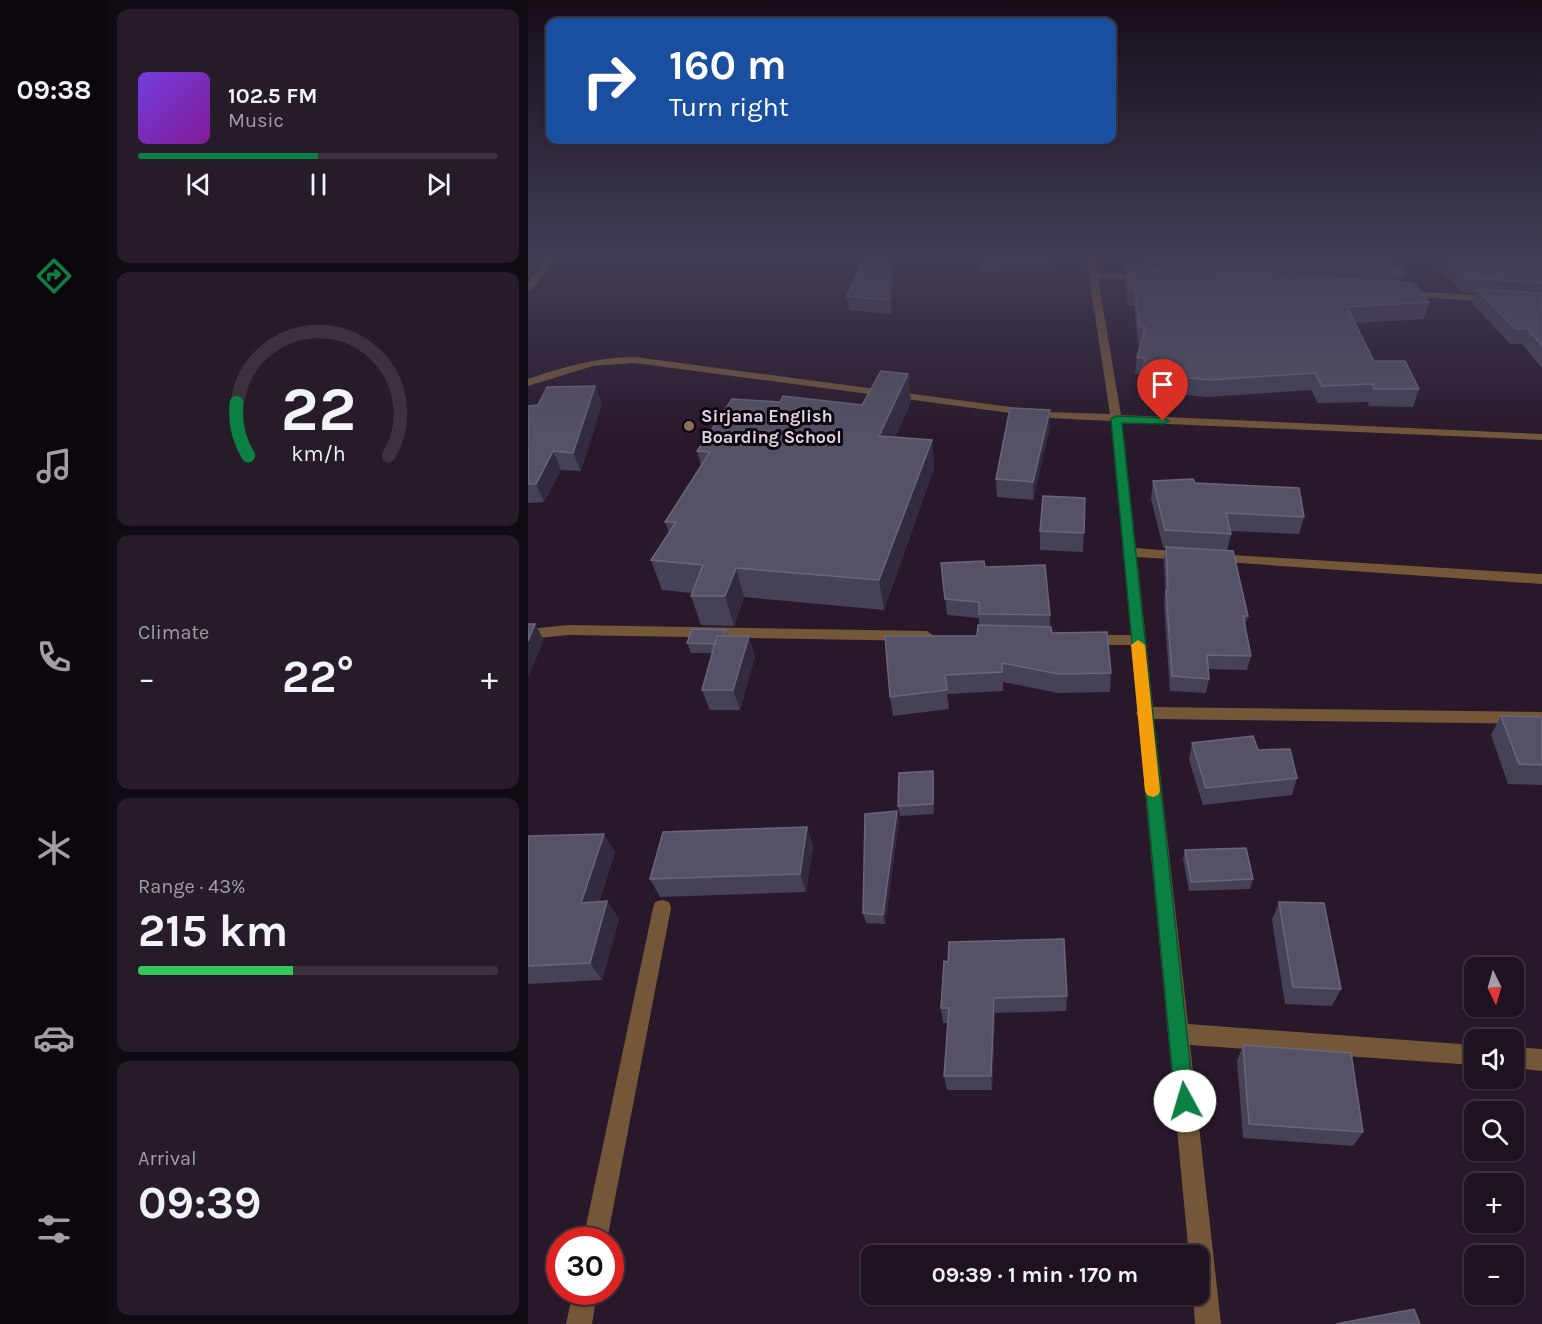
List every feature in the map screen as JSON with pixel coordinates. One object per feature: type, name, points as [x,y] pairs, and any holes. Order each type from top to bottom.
[{"type":"street","points":[[1099,319],[1116,419],[1144,713],[1208,1324]]},
{"type":"street","points":[[528,383],[589,362],[613,359],[635,360],[1048,415],[1542,437]]},
{"type":"street","points":[[1128,552],[1542,579]]},
{"type":"street","points":[[528,634],[603,630],[947,637]]},
{"type":"street","points":[[1078,639],[1137,640]]},
{"type":"street","points":[[1144,713],[1542,718]]},
{"type":"street","points":[[598,1227],[662,908]]},
{"type":"street","points":[[1178,1034],[1464,1054]]},
{"type":"street","points":[[1524,1059],[1542,1060]]},
{"type":"street","points":[[579,1324],[583,1305]]},
{"type":"building","points":[[1138,319],[1353,319],[1374,361],[1405,361],[1419,389],[1374,389],[1373,384],[1322,386],[1315,373],[1210,380],[1140,373],[1146,358],[1137,357],[1145,327],[1139,327]]},
{"type":"building","points":[[1505,319],[1542,319],[1542,346],[1528,329],[1515,329]]},
{"type":"building","points":[[881,371],[908,374],[879,436],[932,440],[879,580],[736,568],[725,596],[691,596],[703,565],[651,560],[676,522],[665,522],[710,452],[697,451],[732,399],[780,402],[783,396],[862,405]]},
{"type":"building","points":[[595,386],[573,453],[553,451],[536,484],[528,484],[528,406],[538,405],[547,387]]},
{"type":"building","points":[[1010,408],[1050,410],[1033,482],[996,479]]},
{"type":"building","points":[[1193,479],[1195,483],[1299,488],[1304,517],[1226,513],[1231,534],[1165,530],[1153,481]]},
{"type":"building","points":[[1043,496],[1085,498],[1084,533],[1040,531]]},
{"type":"building","points":[[1166,547],[1233,551],[1248,616],[1243,616],[1251,656],[1207,655],[1209,679],[1172,676],[1166,591],[1168,590]]},
{"type":"building","points":[[984,561],[985,567],[1045,565],[1050,615],[979,614],[979,602],[945,599],[941,563]]},
{"type":"building","points":[[528,624],[535,624],[528,641]]},
{"type":"building","points":[[978,625],[1051,627],[1052,633],[1107,632],[1111,673],[1059,674],[1002,663],[1002,672],[945,675],[947,690],[890,697],[885,636],[977,636]]},
{"type":"building","points":[[692,629],[726,630],[724,636],[717,636],[715,644],[687,643]]},
{"type":"building","points":[[717,636],[749,636],[733,690],[702,690]]},
{"type":"building","points":[[1501,716],[1542,717],[1542,765],[1519,764]]},
{"type":"building","points":[[1253,736],[1258,750],[1290,749],[1297,778],[1206,788],[1192,743]]},
{"type":"building","points":[[933,771],[933,804],[898,806],[899,773]]},
{"type":"building","points":[[897,811],[883,915],[863,913],[865,814]]},
{"type":"building","points":[[807,827],[800,874],[650,879],[663,832]]},
{"type":"building","points":[[604,834],[581,903],[607,901],[590,963],[528,966],[528,836]]},
{"type":"building","points":[[1246,848],[1253,879],[1191,882],[1185,850]]},
{"type":"building","points":[[1279,902],[1324,903],[1341,989],[1293,987]]},
{"type":"building","points":[[1064,939],[1067,996],[994,998],[991,1076],[944,1076],[949,1008],[941,1008],[944,961],[948,962],[949,942]]},
{"type":"building","points":[[1243,1045],[1351,1053],[1363,1132],[1249,1124]]},
{"type":"building","points":[[1414,1309],[1420,1324],[1336,1324]]},
{"type":"slow traffic","points":[[1138,645],[1153,791]]},
{"type":"place","name":"Sirjana English Boarding School","points":[[689,426]]},
{"type":"route","points":[[1163,421],[1116,419],[1185,1101]]}]
